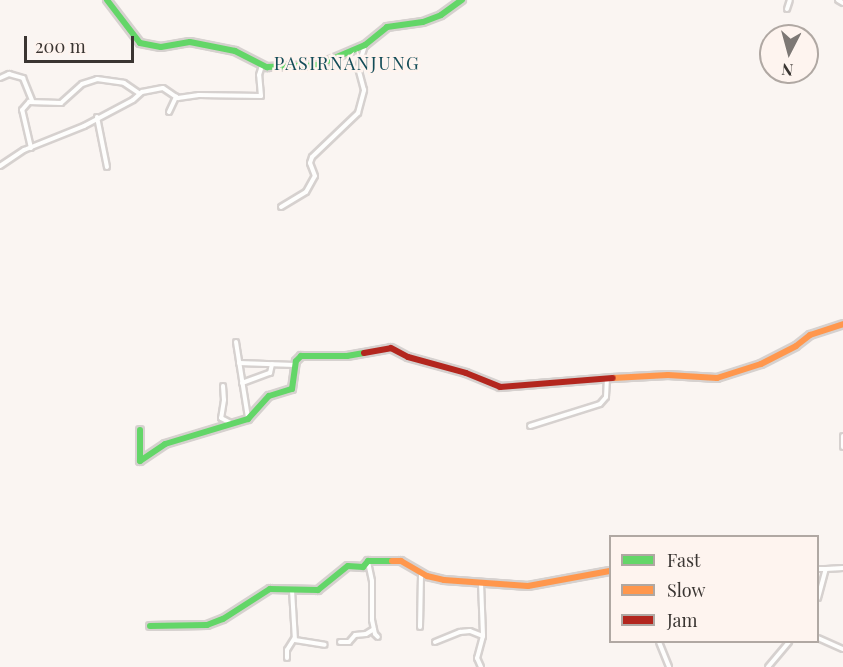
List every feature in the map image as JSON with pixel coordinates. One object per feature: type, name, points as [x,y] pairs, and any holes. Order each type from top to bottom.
[{"type":"street","points":[[107,0],[140,43],[161,47],[190,42],[235,51],[262,66],[318,66],[365,45],[387,27],[423,22],[441,15],[462,0]]},
{"type":"street","points":[[787,9],[790,0]]},
{"type":"street","points":[[838,0],[843,3]]},
{"type":"street","points":[[282,207],[306,192],[315,176],[310,163],[312,157],[358,113],[364,90],[358,68],[365,45]]},
{"type":"street","points":[[0,166],[31,148],[60,138],[133,100],[140,93],[163,88],[176,97],[261,96],[259,75],[262,66]]},
{"type":"street","points":[[0,78],[11,74],[23,78],[32,100]]},
{"type":"street","points":[[31,148],[22,110],[24,105],[32,100],[61,103],[82,84],[97,80],[124,83],[140,93]]},
{"type":"street","points":[[169,112],[176,97]]},
{"type":"street","points":[[97,117],[107,167]]},
{"type":"street","points":[[140,430],[140,461],[165,444],[248,419],[269,396],[292,389],[295,365],[301,356],[347,356],[391,348],[408,357],[466,373],[500,387],[606,378],[719,377],[761,364],[795,346],[806,337],[843,324]]},
{"type":"street","points":[[236,342],[248,419]]},
{"type":"street","points":[[239,363],[295,365]]},
{"type":"street","points":[[242,383],[270,373],[272,364]]},
{"type":"street","points":[[530,426],[600,404],[606,397],[606,378]]},
{"type":"street","points":[[222,386],[224,400],[221,418],[231,423]]},
{"type":"street","points":[[843,436],[843,447]]},
{"type":"street","points":[[368,561],[401,561],[421,573],[444,580],[534,586],[609,571]]},
{"type":"street","points":[[150,626],[207,625],[223,619],[270,589],[318,590],[340,570],[348,566],[363,567],[368,561]]},
{"type":"street","points":[[368,561],[374,629],[378,636]]},
{"type":"street","points":[[819,569],[843,568]]},
{"type":"street","points":[[819,594],[826,569]]},
{"type":"street","points":[[420,627],[421,573]]},
{"type":"street","points":[[481,583],[483,636],[477,658],[481,667]]},
{"type":"street","points":[[287,658],[287,650],[294,638],[292,590]]},
{"type":"street","points":[[340,642],[349,642],[355,635],[366,634],[374,629]]},
{"type":"street","points":[[435,642],[460,632],[470,631],[483,636]]},
{"type":"street","points":[[294,638],[325,645]]},
{"type":"street","points":[[819,638],[843,649]]},
{"type":"street","points":[[658,643],[669,667]]},
{"type":"street","points":[[768,667],[788,643]]},
{"type":"traffic: fast","points":[[107,0],[140,43],[161,47],[190,42],[235,51],[267,67],[318,65],[365,45],[387,27],[423,22],[441,15],[462,0]]},
{"type":"traffic: fast","points":[[140,430],[140,461],[165,444],[248,419],[269,396],[292,389],[296,361],[301,356],[347,356],[364,353]]},
{"type":"traffic: fast","points":[[150,626],[207,625],[223,619],[270,589],[318,590],[348,566],[363,567],[368,561],[392,561]]},
{"type":"traffic: slow","points":[[613,378],[668,375],[717,378],[761,364],[796,346],[810,335],[843,324]]},
{"type":"traffic: slow","points":[[392,561],[401,561],[427,576],[444,580],[528,586],[609,571]]},
{"type":"traffic: jam","points":[[364,353],[391,348],[408,357],[466,373],[500,387],[613,378]]},
{"type":"district","name":"PASIRNANJUNG","points":[[347,63]]}]
